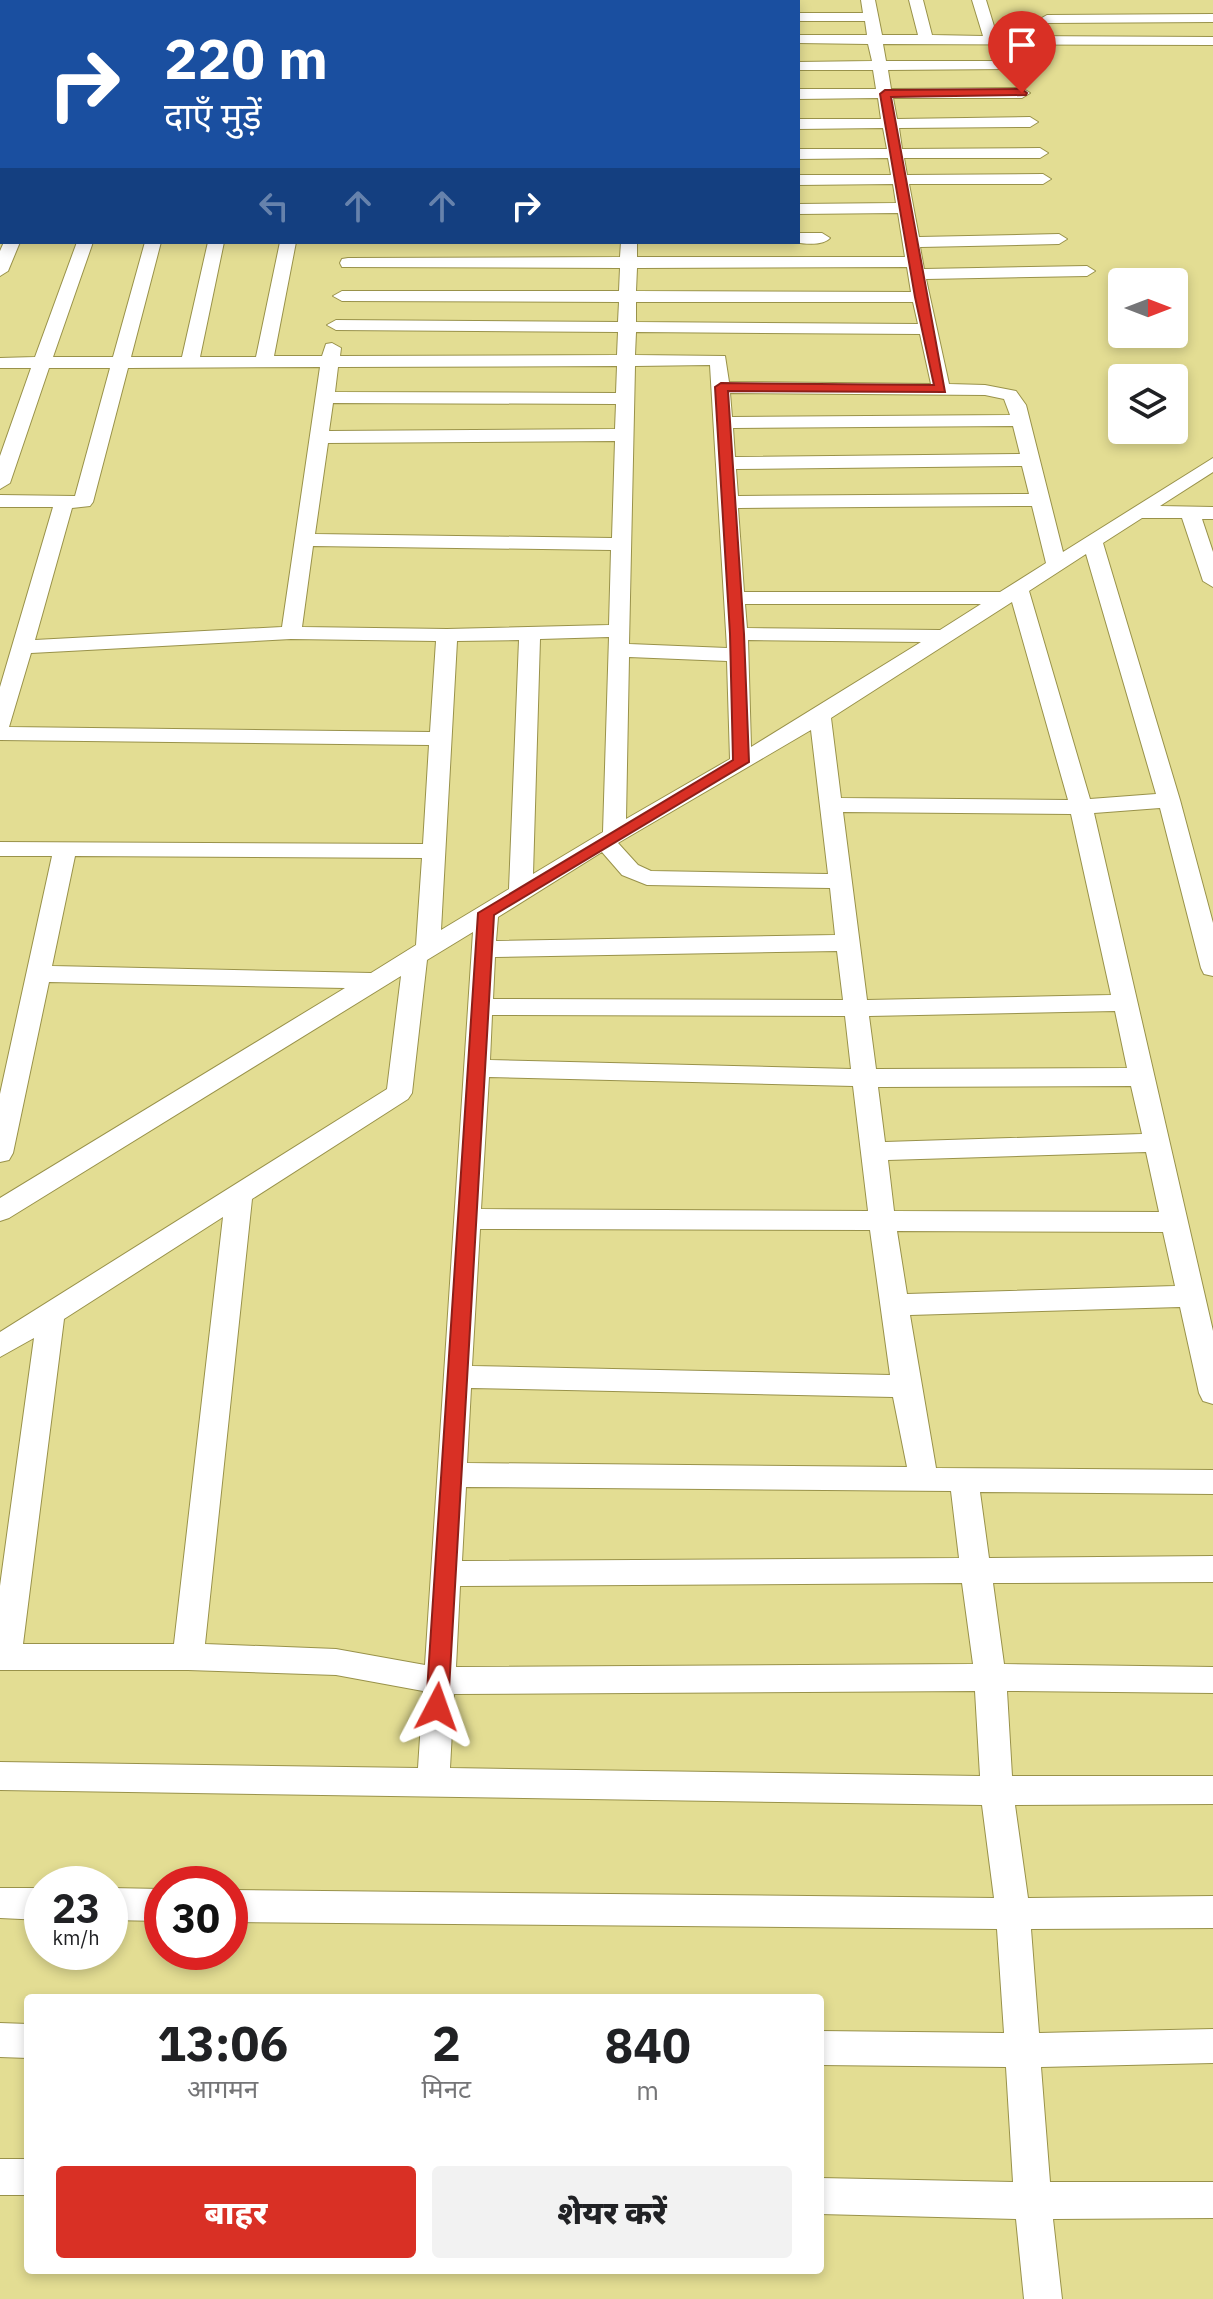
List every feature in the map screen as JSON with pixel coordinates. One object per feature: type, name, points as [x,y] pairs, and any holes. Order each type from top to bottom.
[{"type":"street","points":[[916,0],[926,40]]},
{"type":"street","points":[[979,0],[991,39]]},
{"type":"street","points":[[1041,0],[1056,45]]},
{"type":"street","points":[[800,17],[870,8],[921,297],[941,389]]},
{"type":"street","points":[[1047,19],[1213,18]]},
{"type":"street","points":[[800,39],[991,39],[1056,45],[1213,41]]},
{"type":"street","points":[[800,66],[1009,65]]},
{"type":"street","points":[[800,94],[1022,93]]},
{"type":"street","points":[[800,124],[1030,122]]},
{"type":"street","points":[[800,154],[1040,153]]},
{"type":"street","points":[[800,180],[1043,179]]},
{"type":"street","points":[[800,209],[905,208]]},
{"type":"street","points":[[800,238],[822,238]]},
{"type":"street","points":[[911,242],[1059,239]]},
{"type":"street","points":[[0,271],[11,244]]},
{"type":"street","points":[[0,483],[84,244]]},
{"type":"street","points":[[0,501],[83,502],[123,364],[153,244]]},
{"type":"street","points":[[190,363],[216,244]]},
{"type":"street","points":[[264,363],[288,244]]},
{"type":"street","points":[[291,633],[329,362],[352,244]]},
{"type":"street","points":[[629,244],[620,641],[609,838],[630,870],[647,878],[841,881]]},
{"type":"street","points":[[348,263],[1087,271]]},
{"type":"street","points":[[342,296],[921,297]]},
{"type":"street","points":[[336,325],[928,329]]},
{"type":"street","points":[[0,363],[719,360],[738,644],[741,762]]},
{"type":"street","points":[[721,387],[941,389],[1002,391],[1010,395],[1031,460],[1056,564]]},
{"type":"street","points":[[324,397],[626,399]]},
{"type":"street","points":[[724,423],[1020,420]]},
{"type":"street","points":[[319,437],[625,435]]},
{"type":"street","points":[[726,463],[1031,460]]},
{"type":"street","points":[[0,1211],[609,838],[820,716],[1208,469]]},
{"type":"street","points":[[729,502],[1040,500]]},
{"type":"street","points":[[0,724],[64,502]]},
{"type":"street","points":[[1137,512],[1213,513]]},
{"type":"street","points":[[1190,513],[1213,581]]},
{"type":"street","points":[[304,540],[622,544]]},
{"type":"street","points":[[1092,541],[1169,800],[1213,968]]},
{"type":"street","points":[[735,598],[1010,593]]},
{"type":"street","points":[[1010,593],[1081,807],[1213,1393]]},
{"type":"street","points":[[22,647],[291,633],[530,633],[620,641],[738,644],[943,636]]},
{"type":"street","points":[[521,892],[530,633]]},
{"type":"street","points":[[0,1346],[399,1093],[434,851],[447,635]]},
{"type":"street","points":[[820,716],[882,1220],[906,1386],[924,1479]]},
{"type":"street","points":[[0,733],[441,739]]},
{"type":"street","points":[[831,805],[1081,807],[1169,800]]},
{"type":"street","points":[[0,849],[434,851]]},
{"type":"street","points":[[0,1153],[65,850]]},
{"type":"street","points":[[433,1783],[486,913]]},
{"type":"street","points":[[484,949],[849,943]]},
{"type":"street","points":[[38,974],[374,981]]},
{"type":"street","points":[[481,1007],[857,1008],[1125,1003]]},
{"type":"street","points":[[477,1068],[866,1078],[1142,1077]]},
{"type":"street","points":[[875,1151],[1157,1143]]},
{"type":"street","points":[[188,1657],[239,1194]]},
{"type":"street","points":[[467,1219],[1175,1222]]},
{"type":"street","points":[[895,1305],[1191,1296]]},
{"type":"street","points":[[51,1312],[3,1657],[188,1657],[336,1662],[439,1681],[990,1677],[1213,1680]]},
{"type":"street","points":[[458,1377],[906,1386]]},
{"type":"street","points":[[451,1475],[1213,1482]]},
{"type":"street","points":[[964,1479],[990,1677],[997,1791],[1013,1914],[1043,2299]]},
{"type":"street","points":[[445,1574],[1213,1569]]},
{"type":"street","points":[[0,1776],[997,1791],[1213,1790]]},
{"type":"street","points":[[0,1903],[24,1904]]},
{"type":"street","points":[[248,1906],[1013,1914],[1213,1912]]},
{"type":"street","points":[[0,2040],[24,2041]]},
{"type":"street","points":[[824,2048],[1022,2050],[1213,2046]]},
{"type":"street","points":[[0,2177],[24,2177]]},
{"type":"street","points":[[824,2196],[1033,2201],[1213,2200]]},
{"type":"route","points":[[437,1707],[486,913],[741,762],[737,634],[721,387],[941,389],[921,297],[885,94],[1022,93]]}]
